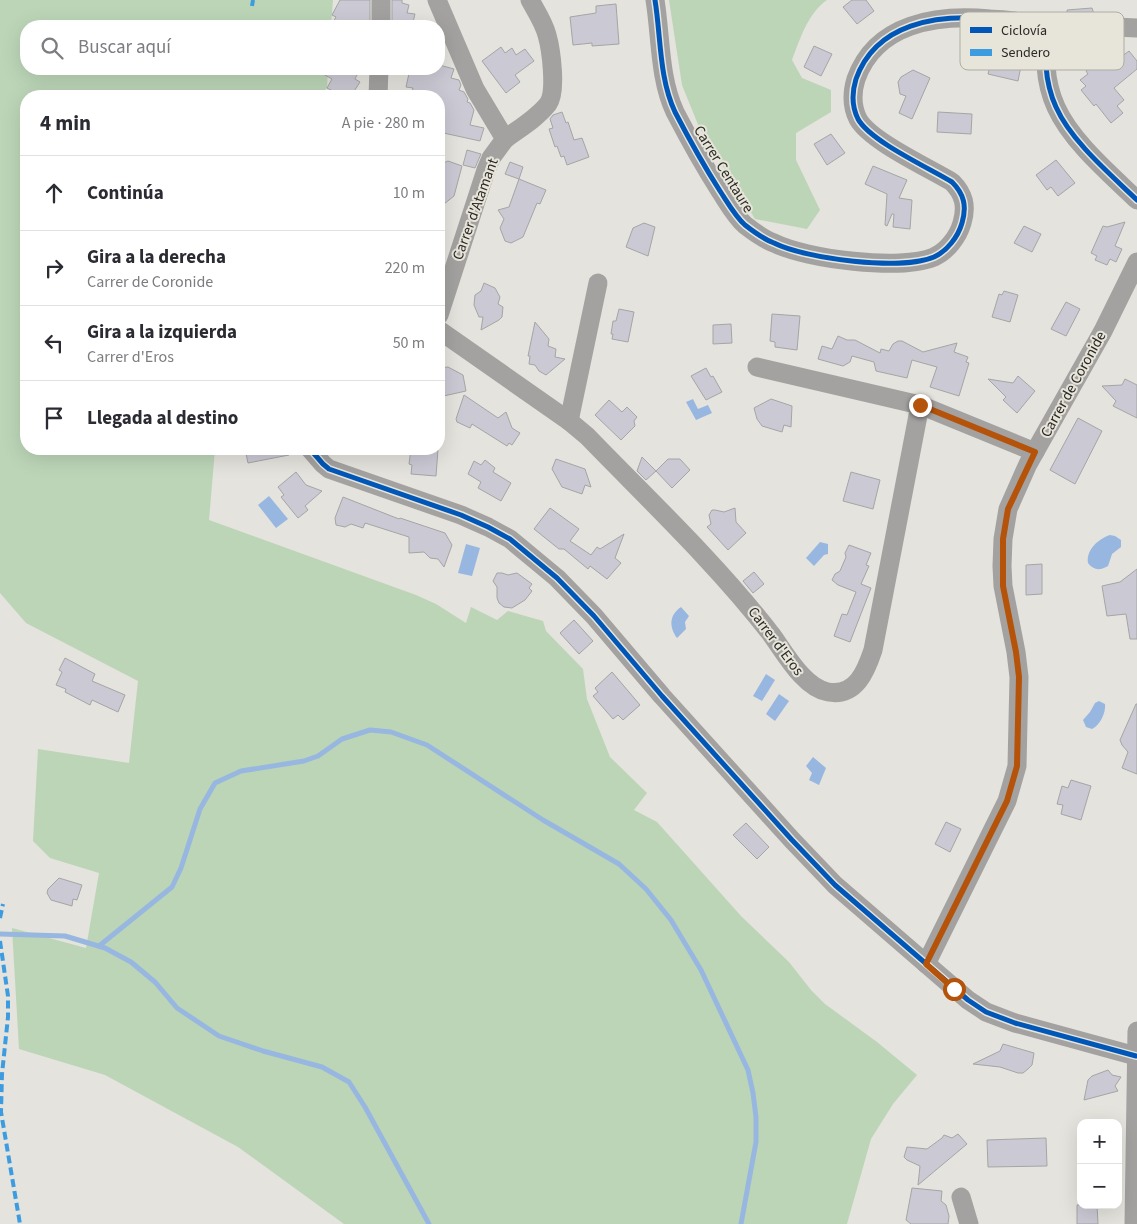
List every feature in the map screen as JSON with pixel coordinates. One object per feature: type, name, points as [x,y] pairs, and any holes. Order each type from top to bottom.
[{"type":"street","points":[[381,20],[382,0]]},
{"type":"street","points":[[437,0],[475,89],[506,139]]},
{"type":"street","name":"Carrer d'Atamant","points":[[445,296],[491,158],[506,139],[535,117],[548,104],[552,94],[551,64],[547,35],[530,0]]},
{"type":"street","name":"Carrer Centaure","points":[[655,0],[664,76],[670,100],[686,134],[718,188],[743,223],[758,235],[782,246],[811,254],[867,262],[912,263],[935,256],[950,245],[961,226],[965,206],[959,189],[952,182],[870,134],[858,119],[852,97],[860,70],[868,55],[888,37],[902,30],[927,22],[960,18]]},
{"type":"street","points":[[1124,27],[1137,28]]},
{"type":"street","points":[[1047,70],[1056,108],[1088,153],[1137,200]]},
{"type":"street","points":[[378,90],[379,75]]},
{"type":"street","name":"Carrer de Coronide","points":[[926,964],[1007,801],[1017,766],[1019,677],[1003,586],[1003,539],[1010,503],[1035,452],[1103,331],[1137,262]]},
{"type":"street","points":[[569,422],[598,283]]},
{"type":"street","name":"Carrer d'Eros","points":[[445,334],[587,436],[734,588],[807,682],[828,692],[836,692],[853,687],[860,680],[872,650],[920,405]]},
{"type":"street","points":[[757,367],[920,405],[1035,452]]},
{"type":"street","points":[[315,455],[329,469],[461,515],[488,527],[510,540],[557,578],[594,616],[662,696],[835,885],[968,1000],[986,1012],[1001,1018],[1136,1056]]},
{"type":"street","points":[[1134,1224],[1137,1031]]},
{"type":"street","points":[[961,1196],[969,1224]]},
{"type":"green space","points":[[0,0],[333,0],[331,20],[20,20],[20,75],[328,75],[327,88],[325,90],[20,90],[20,455],[214,455],[209,520],[416,595],[436,604],[466,623],[471,607],[497,620],[508,611],[543,621],[546,631],[583,669],[587,699],[610,757],[647,793],[634,810],[657,822],[741,916],[789,962],[811,990],[825,1004],[877,1042],[917,1075],[893,1104],[871,1139],[847,1224],[344,1224],[238,1147],[105,1075],[19,1049],[12,928],[86,948],[99,873],[50,858],[33,841],[38,749],[129,763],[138,681],[26,623],[0,593]]},
{"type":"green space","points":[[669,0],[827,0],[820,5],[810,19],[792,60],[802,78],[831,90],[831,112],[796,133],[796,160],[820,210],[807,229],[755,219],[699,127],[682,85]]},
{"type":"water","points":[[693,399],[698,409],[708,405],[712,413],[696,420],[686,402]]},
{"type":"water","points":[[269,496],[288,519],[276,528],[258,505]]},
{"type":"water","points":[[1110,535],[1121,540],[1121,547],[1112,554],[1108,566],[1102,569],[1094,568],[1088,563],[1091,549],[1101,539]]},
{"type":"water","points":[[820,542],[828,544],[828,554],[824,555],[814,566],[806,558]]},
{"type":"water","points":[[466,544],[480,548],[472,576],[458,573]]},
{"type":"water","points":[[681,607],[689,616],[685,622],[686,629],[677,638],[673,630],[672,617]]},
{"type":"water","points":[[766,674],[775,680],[762,701],[753,696]]},
{"type":"water","points":[[779,694],[789,701],[775,721],[766,714]]},
{"type":"water","points":[[1099,701],[1105,704],[1102,718],[1098,725],[1092,729],[1086,727],[1083,720],[1095,703]]},
{"type":"water","points":[[813,757],[826,768],[819,785],[809,780],[812,773],[806,766]]},
{"type":"building","points":[[340,0],[370,0],[370,20],[334,20],[336,17],[332,15]]},
{"type":"building","points":[[392,0],[402,0],[402,3],[409,5],[407,13],[415,14],[414,20],[392,20]]},
{"type":"building","points":[[852,0],[866,0],[874,11],[857,24],[843,7]]},
{"type":"building","points":[[616,4],[619,44],[592,46],[592,43],[573,45],[570,17],[596,13],[596,6]]},
{"type":"building","points":[[1092,8],[1093,12],[1067,12],[1067,10]]},
{"type":"building","points":[[814,46],[832,54],[821,76],[804,67]]},
{"type":"building","points":[[501,47],[505,53],[512,48],[516,55],[525,49],[534,61],[515,75],[520,82],[506,93],[482,61]]},
{"type":"building","points":[[1129,51],[1137,61],[1137,69],[1114,88],[1124,100],[1117,106],[1123,113],[1111,123],[1096,104],[1094,106],[1081,90],[1086,86],[1080,80],[1088,74],[1087,70],[1124,70],[1124,55]]},
{"type":"building","points":[[445,67],[454,69],[451,78],[459,80],[461,85],[459,90],[464,92],[468,99],[467,102],[470,103],[474,110],[470,125],[484,128],[480,141],[445,133],[445,90],[412,90],[413,88],[406,87],[409,75],[445,75]]},
{"type":"building","points":[[913,70],[930,78],[912,119],[899,113],[906,96],[900,94],[898,82],[901,77]]},
{"type":"building","points":[[989,70],[1020,70],[1018,81],[988,74]]},
{"type":"building","points":[[325,75],[357,75],[355,79],[360,82],[355,90],[331,90],[327,88],[332,79]]},
{"type":"building","points":[[562,112],[566,123],[568,122],[574,140],[582,138],[589,157],[567,165],[564,156],[561,157],[557,146],[555,147],[549,129],[553,128],[550,119],[553,115]]},
{"type":"building","points":[[938,112],[972,114],[971,134],[937,132]]},
{"type":"building","points":[[831,134],[845,153],[827,165],[814,144]]},
{"type":"building","points":[[467,150],[481,154],[475,168],[463,165]]},
{"type":"building","points":[[1056,160],[1075,183],[1058,196],[1051,187],[1047,190],[1036,175]]},
{"type":"building","points":[[448,161],[462,166],[454,196],[445,203],[445,162]]},
{"type":"building","points":[[510,162],[523,167],[519,179],[505,174]]},
{"type":"building","points":[[873,166],[907,180],[899,198],[912,200],[910,229],[893,227],[894,214],[892,214],[887,226],[885,225],[887,194],[865,184]]},
{"type":"building","points":[[519,179],[546,190],[540,204],[537,203],[523,237],[511,243],[505,241],[500,228],[504,219],[498,210],[509,207]]},
{"type":"building","points":[[1125,222],[1115,246],[1122,249],[1116,262],[1110,259],[1107,265],[1095,260],[1097,256],[1091,253],[1103,226],[1107,227]]},
{"type":"building","points":[[644,223],[655,227],[648,256],[626,247],[633,228]]},
{"type":"building","points":[[1024,226],[1041,234],[1032,252],[1014,243]]},
{"type":"building","points":[[484,283],[495,288],[500,297],[498,304],[503,307],[502,317],[481,330],[483,317],[479,317],[474,305],[475,295],[481,291]]},
{"type":"building","points":[[1004,291],[1018,295],[1010,322],[992,317],[999,294],[1002,295]]},
{"type":"building","points":[[1066,302],[1080,309],[1066,336],[1051,329]]},
{"type":"building","points":[[619,309],[634,312],[628,342],[612,339],[613,321],[616,321]]},
{"type":"building","points":[[772,314],[800,316],[797,350],[775,347],[775,342],[770,341]]},
{"type":"building","points":[[535,322],[549,339],[548,346],[556,349],[555,357],[565,359],[546,375],[539,371],[535,365],[529,364],[530,356],[528,356]]},
{"type":"building","points":[[731,324],[732,343],[713,344],[713,325]]},
{"type":"building","points":[[838,336],[847,340],[855,340],[880,353],[881,349],[889,351],[893,344],[898,341],[902,341],[923,352],[957,343],[954,352],[968,357],[966,362],[969,363],[959,396],[930,387],[937,367],[912,360],[907,378],[876,371],[874,362],[852,356],[850,362],[843,366],[818,359],[822,346],[832,349]]},
{"type":"building","points":[[445,367],[463,375],[466,391],[445,396]]},
{"type":"building","points":[[706,368],[722,392],[706,400],[691,376]]},
{"type":"building","points":[[1018,376],[1035,391],[1017,413],[1003,400],[1006,397],[988,379],[1013,383]]},
{"type":"building","points":[[1125,379],[1137,385],[1137,418],[1113,406],[1116,401],[1102,386],[1122,385]]},
{"type":"building","points":[[464,395],[498,418],[506,412],[512,428],[520,433],[512,445],[509,443],[507,446],[472,424],[470,428],[457,422],[456,419]]},
{"type":"building","points":[[771,399],[792,406],[791,427],[784,425],[782,432],[762,426],[757,419],[754,408]]},
{"type":"building","points":[[609,400],[622,412],[627,407],[637,417],[634,421],[635,426],[621,440],[595,415]]},
{"type":"building","points":[[1078,418],[1102,431],[1075,484],[1050,470]]},
{"type":"building","points":[[246,455],[289,455],[248,463]]},
{"type":"building","points":[[410,455],[438,455],[436,476],[411,474],[412,465],[409,464]]},
{"type":"building","points":[[642,457],[656,471],[646,480],[637,471]]},
{"type":"building","points":[[556,459],[585,469],[591,487],[585,485],[582,494],[562,487],[552,469]]},
{"type":"building","points":[[668,459],[680,459],[690,470],[672,488],[656,471]]},
{"type":"building","points":[[485,460],[495,468],[493,472],[511,483],[501,501],[478,488],[481,482],[468,474],[474,461],[481,465]]},
{"type":"building","points":[[296,472],[306,485],[322,491],[305,506],[308,510],[298,518],[281,497],[284,495],[278,487]]},
{"type":"building","points":[[851,472],[880,480],[873,509],[843,501]]},
{"type":"building","points":[[343,497],[399,519],[445,533],[452,545],[444,567],[438,559],[430,558],[424,552],[409,553],[409,537],[365,523],[363,528],[351,524],[345,527],[336,525],[335,518]]},
{"type":"building","points":[[550,508],[579,529],[570,541],[591,555],[597,547],[600,549],[624,534],[615,558],[621,563],[607,579],[590,566],[588,569],[564,549],[559,549],[534,529]]},
{"type":"building","points":[[735,508],[736,522],[746,533],[728,550],[707,527],[711,524],[709,515],[712,510],[724,512]]},
{"type":"building","points":[[849,545],[871,553],[866,565],[869,566],[861,584],[871,588],[850,642],[834,636],[842,614],[847,615],[856,592],[838,585],[832,580],[835,574],[840,571]]},
{"type":"building","points":[[1042,564],[1042,594],[1026,595],[1026,565]]},
{"type":"building","points":[[1137,569],[1137,639],[1130,639],[1126,614],[1107,616],[1102,586],[1120,582]]},
{"type":"building","points":[[754,572],[764,584],[753,593],[743,581]]},
{"type":"building","points":[[497,573],[508,575],[517,573],[532,584],[529,588],[532,591],[525,600],[512,608],[504,607],[499,603],[497,587],[493,581]]},
{"type":"building","points":[[574,620],[593,641],[579,654],[560,633]]},
{"type":"building","points":[[65,658],[95,674],[92,681],[125,695],[118,712],[92,700],[90,705],[65,692],[66,689],[56,685],[62,672],[59,670]]},
{"type":"building","points":[[612,672],[640,705],[623,720],[618,715],[613,719],[593,696],[598,692],[595,688]]},
{"type":"building","points":[[1136,704],[1137,774],[1122,768],[1128,752],[1120,740]]},
{"type":"building","points":[[1071,780],[1091,786],[1081,820],[1061,814],[1063,805],[1057,804],[1062,786],[1068,788]]},
{"type":"building","points":[[946,822],[961,829],[950,852],[935,844]]},
{"type":"building","points":[[746,823],[769,847],[757,859],[733,835]]},
{"type":"building","points":[[59,878],[82,885],[77,900],[73,899],[72,906],[51,900],[47,893],[48,889]]},
{"type":"building","points":[[1003,1044],[1034,1053],[1032,1065],[1023,1073],[1018,1073],[1000,1067],[973,1064],[1000,1051]]},
{"type":"building","points":[[1108,1070],[1112,1075],[1121,1077],[1115,1086],[1118,1091],[1084,1100],[1088,1080],[1092,1076]]},
{"type":"building","points":[[958,1134],[967,1144],[918,1185],[920,1166],[904,1157],[907,1147],[927,1149],[944,1135],[952,1138]]},
{"type":"building","points":[[1046,1138],[1047,1166],[988,1167],[987,1140]]},
{"type":"building","points":[[912,1188],[942,1191],[941,1201],[946,1205],[949,1216],[948,1224],[911,1224],[906,1220]]},
{"type":"building","points":[[1077,1209],[1097,1209],[1098,1224],[1077,1224]]},
{"type":"waterway","points":[[99,946],[172,887],[181,868],[200,809],[215,783],[241,771],[304,761],[318,756],[342,739],[370,730],[391,732],[427,745],[543,820],[619,864],[646,889],[671,920],[701,970],[748,1070],[756,1117],[756,1142],[741,1224]]},
{"type":"waterway","points":[[0,934],[65,936],[105,948],[131,962],[155,982],[177,1008],[219,1036],[263,1051],[322,1067],[349,1082],[365,1107],[429,1224]]},
{"type":"marked path","points":[[252,6],[253,0]]},
{"type":"marked path","points":[[0,918],[3,904]]},
{"type":"marked path","points":[[0,941],[8,996],[1,1112],[20,1224]]},
{"type":"cycle path","points":[[655,0],[663,71],[675,112],[702,162],[745,225],[759,235],[789,249],[830,258],[877,263],[919,261],[939,254],[951,243],[958,233],[964,206],[962,196],[952,182],[887,145],[858,119],[853,99],[856,79],[865,60],[878,45],[893,34],[911,26],[930,21],[960,18]]},
{"type":"cycle path","points":[[1046,70],[1054,102],[1071,132],[1103,168],[1137,200]]},
{"type":"cycle path","points":[[315,455],[329,469],[461,515],[488,527],[510,539],[557,578],[594,616],[662,696],[835,885],[968,1000],[986,1012],[1015,1023],[1136,1056]]},
{"type":"route","points":[[920,405],[1035,452],[1012,498],[1005,522],[1003,539],[1003,586],[1019,677],[1017,766],[1007,801],[926,964],[954,989]]}]
